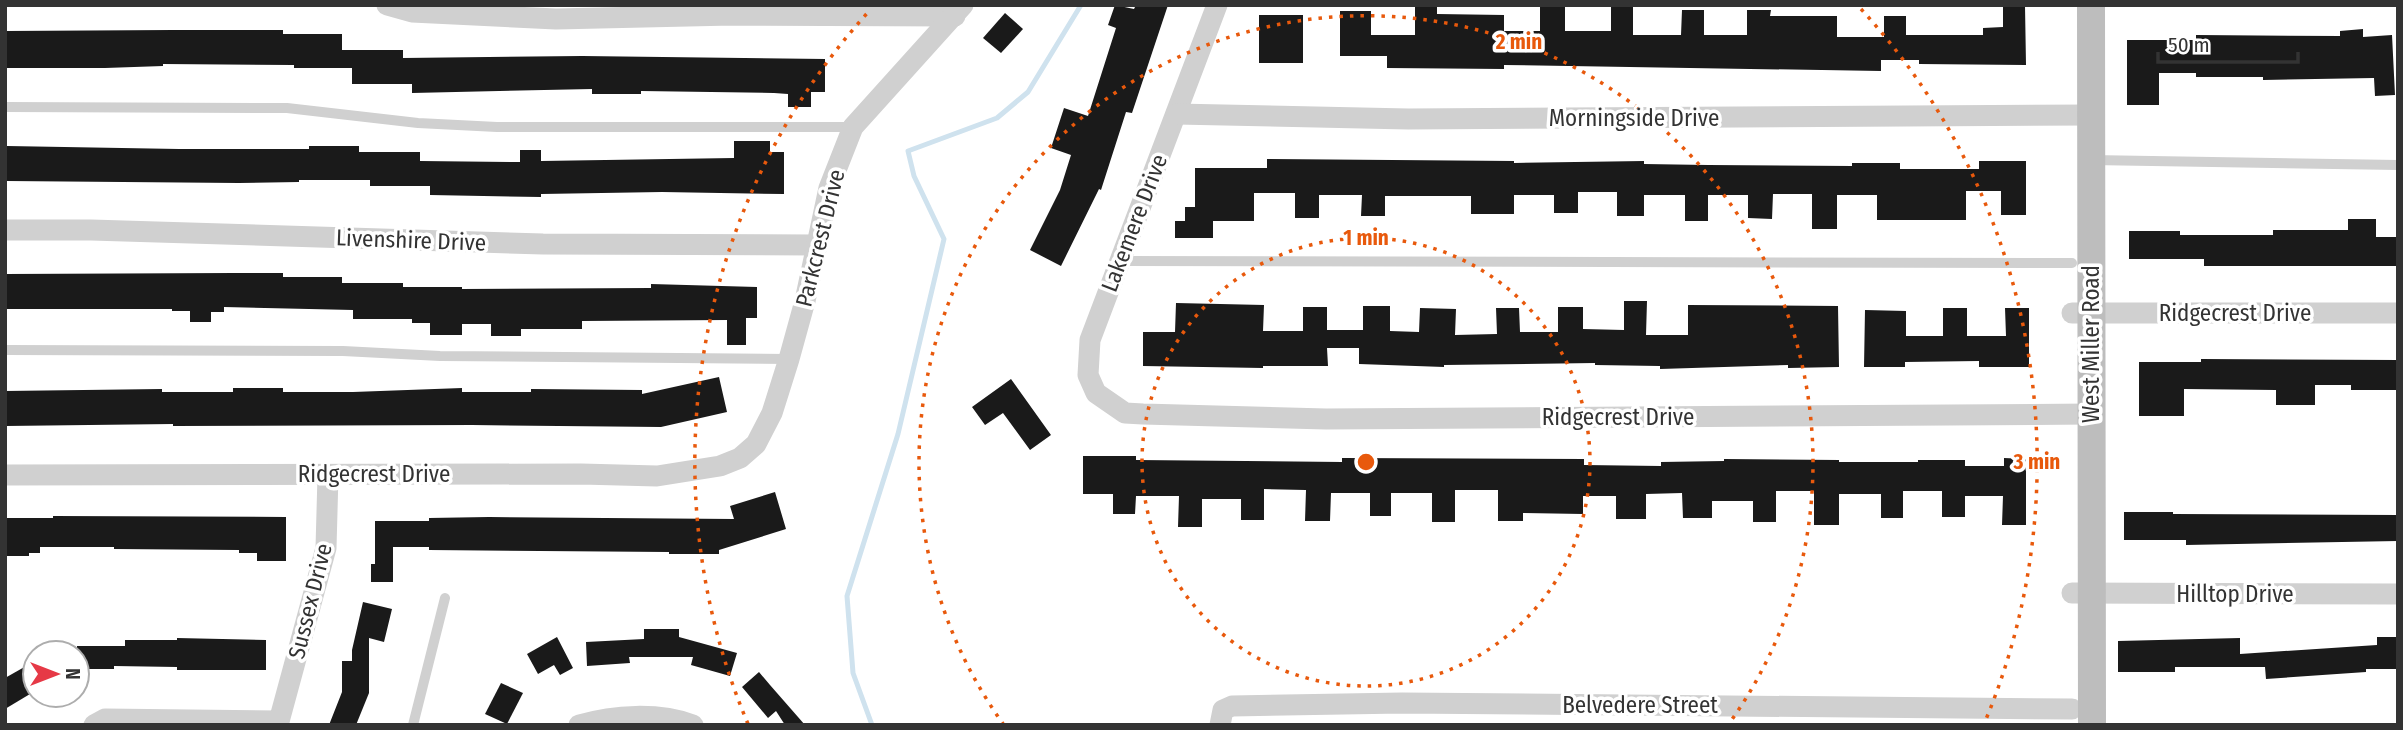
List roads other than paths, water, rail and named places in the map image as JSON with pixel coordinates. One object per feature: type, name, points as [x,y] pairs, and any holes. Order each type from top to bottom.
[{"type":"main road","name":"West Miller Road","points":[[2072,5],[2082,115],[2091,160],[2082,313],[2079,720]]},
{"type":"main road","name":"West Miller Road","points":[[2082,313],[2072,263],[2091,5]]},
{"type":"street","points":[[387,5],[412,12],[556,19],[959,10]]},
{"type":"street","name":"Lakemere Drive","points":[[1143,414],[1125,412],[1096,393],[1088,375],[1090,340],[1217,5]]},
{"type":"street","name":"Parkcrest Drive","points":[[740,458],[756,444],[772,412],[789,359],[818,245],[829,188],[853,127],[959,10]]},
{"type":"street","name":"Morningside Drive","points":[[1176,114],[1408,119],[2082,115]]},
{"type":"street","name":"Livenshire Drive","points":[[5,230],[91,230],[543,244],[818,245]]},
{"type":"street","name":"Ridgecrest Drive","points":[[2082,313],[2398,313]]},
{"type":"street","name":"Ridgecrest Drive","points":[[1143,414],[1340,419],[2082,414]]},
{"type":"street","name":"Ridgecrest Drive","points":[[5,475],[657,476],[720,466],[740,458]]},
{"type":"street","name":"Sussex Drive","points":[[278,723],[326,548],[328,475]]},
{"type":"street","name":"Hilltop Drive","points":[[2082,593],[2398,594]]},
{"type":"street","name":"Belvedere Street","points":[[1220,725],[1223,710],[1231,706],[1402,703],[2079,720]]},
{"type":"street","points":[[579,725],[662,716],[694,725]]},
{"type":"street","points":[[94,725],[104,719],[278,723]]},
{"type":"lane","points":[[5,107],[287,108],[418,123],[497,127],[853,127]]},
{"type":"lane","points":[[2091,160],[2398,165]]},
{"type":"lane","points":[[1120,261],[2072,263]]},
{"type":"lane","points":[[5,350],[316,351],[481,356],[789,359]]},
{"type":"lane","points":[[413,725],[444,598]]},
{"type":"waterway","points":[[872,725],[853,673],[847,596],[898,434],[944,239],[914,176],[908,151],[997,118],[1028,92],[1081,5]]}]
